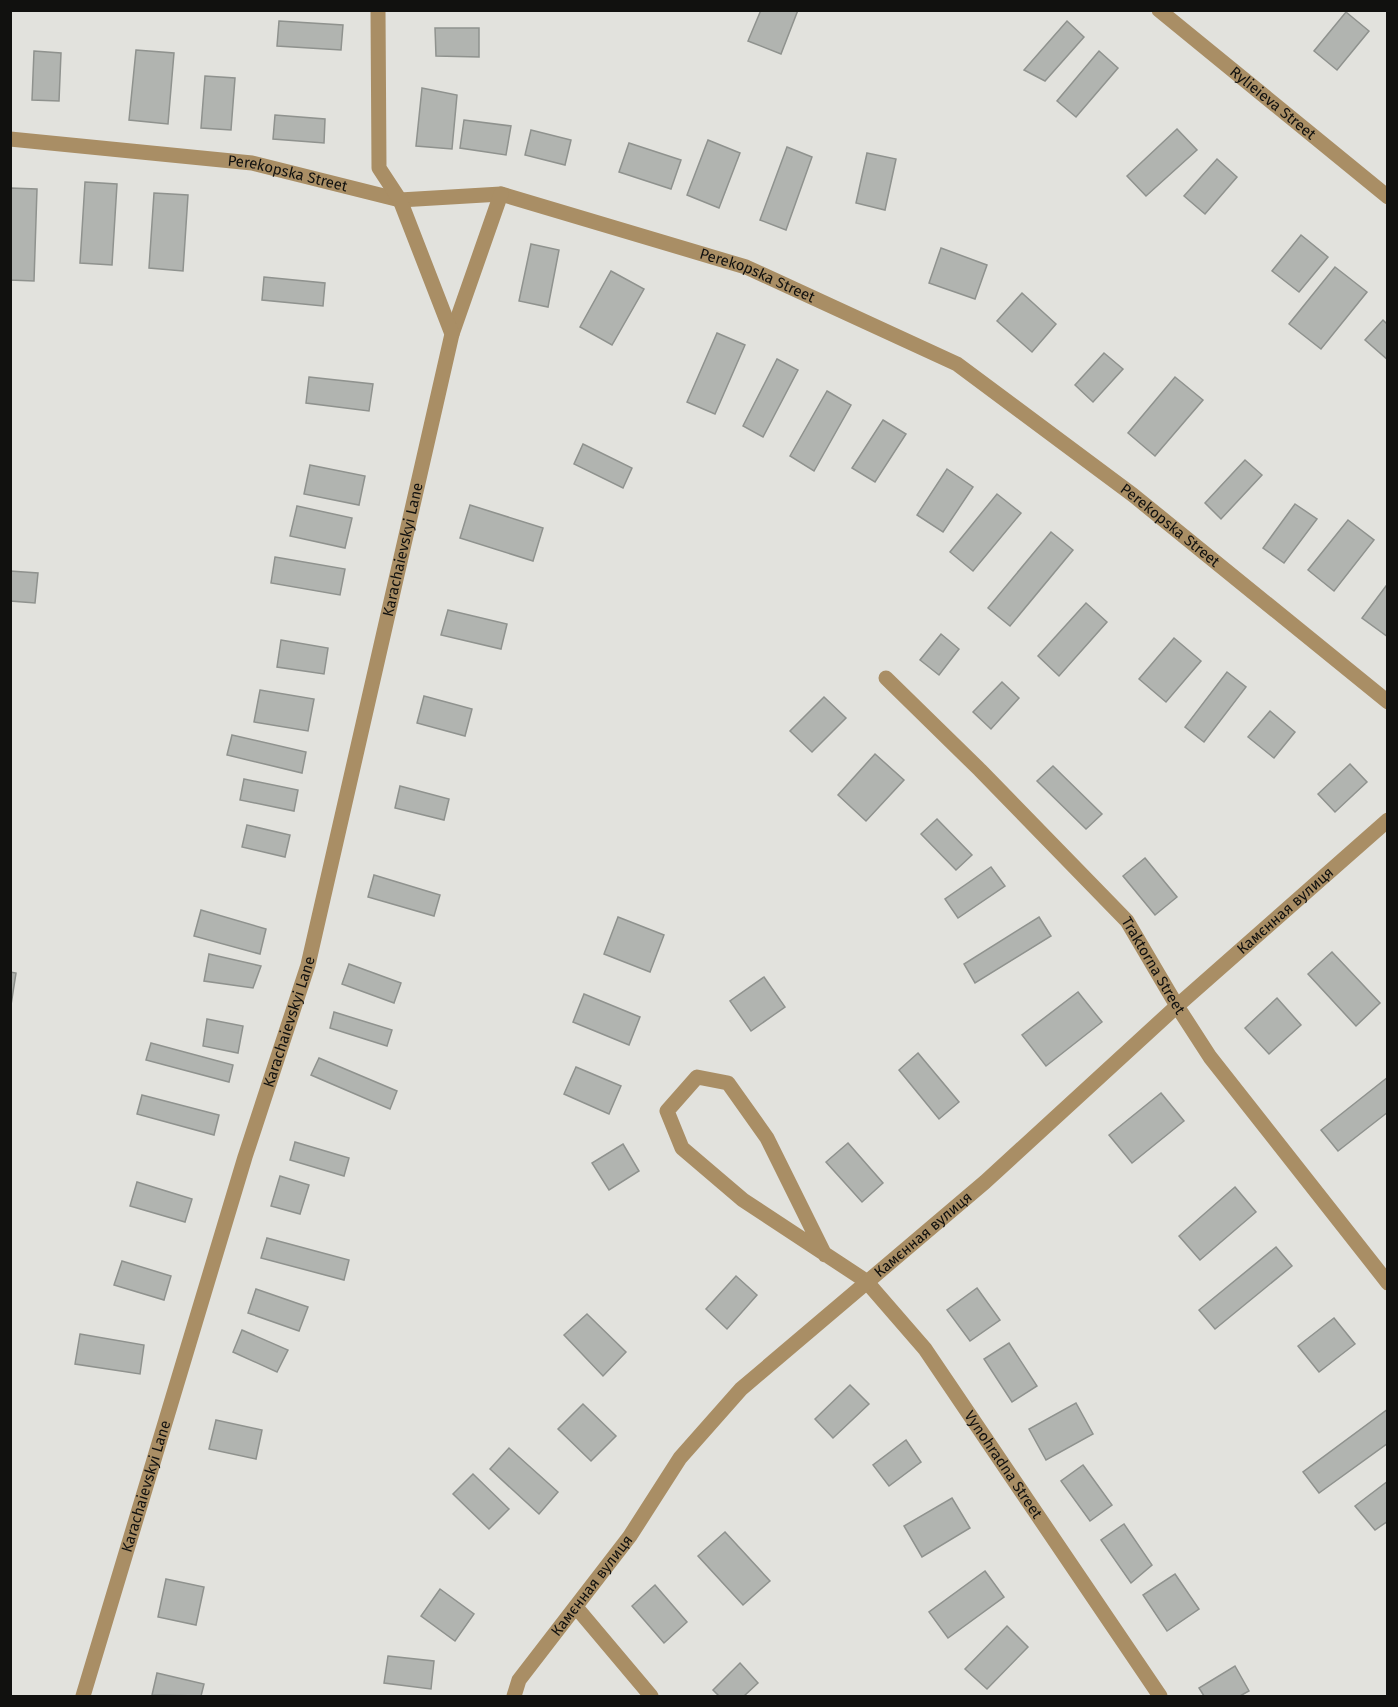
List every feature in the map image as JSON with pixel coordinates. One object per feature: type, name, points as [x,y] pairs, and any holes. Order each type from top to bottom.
[{"type":"street","points":[[378,10],[379,168],[400,200],[452,334]]},
{"type":"street","name":"Rylieieva Street","points":[[1159,10],[1388,197]]},
{"type":"street","name":"Perekopska Street","points":[[10,139],[252,163],[400,200],[501,194],[746,267],[957,364],[1133,495],[1388,702]]},
{"type":"street","name":"Karachaievskyi Lane","points":[[83,1696],[245,1157],[308,965],[452,334],[501,194]]},
{"type":"street","name":"Traktorna Street","points":[[886,678],[980,770],[1127,921],[1177,1006],[1210,1056],[1388,1283]]},
{"type":"street","name":"Камєнная вулиця","points":[[514,1696],[519,1680],[630,1536],[680,1458],[741,1389],[985,1182],[1177,1006],[1388,820]]},
{"type":"street","name":"Vynohradna Street","points":[[825,1255],[767,1138],[728,1083],[697,1077],[667,1111],[682,1148],[743,1200],[825,1255],[866,1281],[925,1349],[1160,1696]]},
{"type":"street","points":[[576,1607],[651,1696]]},
{"type":"building","points":[[761,10],[798,10],[781,54],[748,41]]},
{"type":"building","points":[[1346,12],[1369,31],[1337,70],[1314,51]]},
{"type":"building","points":[[279,21],[343,25],[341,50],[277,46]]},
{"type":"building","points":[[1067,21],[1084,37],[1045,81],[1024,70]]},
{"type":"building","points":[[435,28],[479,28],[479,57],[436,56]]},
{"type":"building","points":[[136,50],[174,53],[168,124],[129,120]]},
{"type":"building","points":[[34,51],[61,53],[59,101],[32,100]]},
{"type":"building","points":[[1099,51],[1118,68],[1076,117],[1057,101]]},
{"type":"building","points":[[205,76],[235,78],[231,130],[201,128]]},
{"type":"building","points":[[422,88],[457,95],[452,149],[416,146]]},
{"type":"building","points":[[275,115],[325,119],[324,143],[273,139]]},
{"type":"building","points":[[464,120],[511,126],[506,155],[460,148]]},
{"type":"building","points":[[1177,129],[1197,150],[1146,196],[1127,176]]},
{"type":"building","points":[[531,130],[571,140],[565,165],[525,155]]},
{"type":"building","points":[[708,140],[740,153],[719,208],[687,195]]},
{"type":"building","points":[[629,143],[681,160],[671,189],[619,172]]},
{"type":"building","points":[[787,147],[812,157],[786,230],[760,220]]},
{"type":"building","points":[[867,153],[896,159],[885,210],[856,203]]},
{"type":"building","points":[[1217,159],[1237,177],[1205,214],[1184,196]]},
{"type":"building","points":[[85,182],[117,184],[112,265],[80,263]]},
{"type":"building","points":[[10,188],[37,189],[34,281],[10,280]]},
{"type":"building","points":[[154,193],[188,195],[183,271],[149,268]]},
{"type":"building","points":[[1301,235],[1328,257],[1299,292],[1272,271]]},
{"type":"building","points":[[531,244],[559,250],[548,307],[519,301]]},
{"type":"building","points":[[941,248],[987,265],[975,299],[929,283]]},
{"type":"building","points":[[1335,267],[1367,292],[1321,349],[1289,324]]},
{"type":"building","points":[[611,271],[644,289],[612,345],[580,327]]},
{"type":"building","points":[[264,277],[325,283],[323,306],[262,300]]},
{"type":"building","points":[[1022,293],[1056,324],[1032,352],[997,321]]},
{"type":"building","points":[[1383,320],[1388,325],[1388,360],[1365,340]]},
{"type":"building","points":[[717,333],[745,345],[715,414],[687,402]]},
{"type":"building","points":[[1104,353],[1123,369],[1093,402],[1075,385]]},
{"type":"building","points":[[777,359],[798,370],[763,437],[743,426]]},
{"type":"building","points":[[309,377],[373,384],[369,411],[306,403]]},
{"type":"building","points":[[1175,377],[1203,400],[1155,456],[1128,433]]},
{"type":"building","points":[[827,391],[851,405],[814,471],[790,456]]},
{"type":"building","points":[[883,420],[906,434],[875,482],[852,468]]},
{"type":"building","points":[[583,444],[632,468],[623,488],[574,464]]},
{"type":"building","points":[[1245,460],[1262,475],[1221,519],[1205,503]]},
{"type":"building","points":[[310,465],[365,476],[359,505],[304,494]]},
{"type":"building","points":[[947,469],[973,487],[943,532],[917,515]]},
{"type":"building","points":[[997,494],[1021,513],[973,571],[950,552]]},
{"type":"building","points":[[1295,504],[1317,519],[1284,563],[1263,548]]},
{"type":"building","points":[[470,505],[543,528],[533,561],[460,538]]},
{"type":"building","points":[[297,506],[352,518],[345,548],[290,536]]},
{"type":"building","points":[[1348,520],[1374,540],[1334,591],[1308,570]]},
{"type":"building","points":[[1051,532],[1073,550],[1010,626],[988,608]]},
{"type":"building","points":[[275,557],[345,569],[340,595],[271,583]]},
{"type":"building","points":[[10,571],[38,573],[35,603],[10,601]]},
{"type":"building","points":[[1386,586],[1388,587],[1388,637],[1362,618]]},
{"type":"building","points":[[1086,603],[1107,622],[1059,676],[1038,656]]},
{"type":"building","points":[[448,610],[507,624],[501,649],[441,635]]},
{"type":"building","points":[[941,634],[959,649],[939,675],[920,660]]},
{"type":"building","points":[[1174,638],[1201,661],[1166,702],[1139,679]]},
{"type":"building","points":[[281,640],[328,648],[324,674],[277,667]]},
{"type":"building","points":[[1227,672],[1246,687],[1204,742],[1185,727]]},
{"type":"building","points":[[1002,682],[1019,698],[991,729],[973,712]]},
{"type":"building","points":[[260,690],[314,699],[308,731],[254,722]]},
{"type":"building","points":[[424,696],[472,709],[465,736],[417,723]]},
{"type":"building","points":[[824,697],[846,718],[812,752],[790,731]]},
{"type":"building","points":[[1270,711],[1295,732],[1274,758],[1248,737]]},
{"type":"building","points":[[232,735],[306,752],[302,773],[227,755]]},
{"type":"building","points":[[875,754],[904,780],[866,821],[838,795]]},
{"type":"building","points":[[1350,764],[1367,782],[1335,812],[1318,794]]},
{"type":"building","points":[[1053,766],[1102,814],[1086,829],[1037,781]]},
{"type":"building","points":[[244,779],[298,790],[294,811],[240,800]]},
{"type":"building","points":[[400,786],[449,799],[444,820],[395,808]]},
{"type":"building","points":[[937,819],[972,855],[956,870],[921,834]]},
{"type":"building","points":[[247,825],[290,835],[285,857],[242,847]]},
{"type":"building","points":[[1145,858],[1177,897],[1155,915],[1123,876]]},
{"type":"building","points":[[991,867],[1005,886],[958,918],[945,899]]},
{"type":"building","points":[[374,875],[440,895],[434,916],[368,897]]},
{"type":"building","points":[[201,910],[266,929],[260,954],[194,936]]},
{"type":"building","points":[[618,917],[664,935],[650,972],[604,954]]},
{"type":"building","points":[[1039,917],[1051,936],[975,983],[964,964]]},
{"type":"building","points":[[1332,952],[1380,1003],[1356,1026],[1308,974]]},
{"type":"building","points":[[209,954],[261,966],[253,988],[204,981]]},
{"type":"building","points":[[349,964],[401,983],[394,1003],[342,984]]},
{"type":"building","points":[[10,972],[16,973],[11,1005],[10,1005]]},
{"type":"building","points":[[764,977],[785,1007],[751,1031],[730,1001]]},
{"type":"building","points":[[1078,992],[1102,1022],[1046,1066],[1022,1035]]},
{"type":"building","points":[[584,994],[640,1017],[629,1045],[573,1022]]},
{"type":"building","points":[[1277,998],[1301,1025],[1269,1054],[1245,1028]]},
{"type":"building","points":[[334,1012],[392,1030],[387,1046],[330,1028]]},
{"type":"building","points":[[207,1019],[243,1026],[238,1053],[203,1046]]},
{"type":"building","points":[[151,1043],[233,1065],[229,1082],[146,1060]]},
{"type":"building","points":[[918,1053],[959,1102],[939,1119],[899,1070]]},
{"type":"building","points":[[319,1058],[397,1091],[390,1109],[311,1075]]},
{"type":"building","points":[[576,1067],[621,1086],[609,1114],[564,1094]]},
{"type":"building","points":[[1388,1077],[1388,1112],[1338,1151],[1321,1130]]},
{"type":"building","points":[[1161,1093],[1184,1121],[1132,1163],[1109,1135]]},
{"type":"building","points":[[142,1095],[219,1115],[214,1135],[137,1114]]},
{"type":"building","points":[[295,1142],[349,1158],[344,1176],[290,1160]]},
{"type":"building","points":[[848,1143],[883,1183],[862,1202],[826,1162]]},
{"type":"building","points":[[623,1144],[639,1171],[609,1190],[592,1163]]},
{"type":"building","points":[[280,1176],[309,1185],[300,1214],[271,1206]]},
{"type":"building","points":[[137,1182],[192,1199],[185,1222],[130,1206]]},
{"type":"building","points":[[1235,1187],[1256,1212],[1200,1260],[1179,1236]]},
{"type":"building","points":[[267,1238],[349,1260],[344,1280],[261,1258]]},
{"type":"building","points":[[1276,1247],[1292,1266],[1215,1329],[1199,1310]]},
{"type":"building","points":[[122,1261],[171,1276],[164,1300],[114,1285]]},
{"type":"building","points":[[736,1276],[757,1295],[727,1329],[706,1309]]},
{"type":"building","points":[[977,1288],[1000,1320],[970,1341],[947,1310]]},
{"type":"building","points":[[256,1289],[308,1307],[299,1331],[248,1313]]},
{"type":"building","points":[[587,1314],[626,1352],[603,1376],[564,1335]]},
{"type":"building","points":[[1334,1318],[1355,1344],[1319,1372],[1298,1346]]},
{"type":"building","points":[[242,1330],[288,1350],[277,1372],[233,1352]]},
{"type":"building","points":[[80,1334],[144,1345],[140,1374],[75,1364]]},
{"type":"building","points":[[1009,1343],[1037,1386],[1012,1402],[984,1359]]},
{"type":"building","points":[[850,1385],[869,1404],[833,1438],[815,1419]]},
{"type":"building","points":[[1076,1403],[1093,1434],[1046,1460],[1029,1429]]},
{"type":"building","points":[[583,1404],[616,1436],[591,1461],[558,1429]]},
{"type":"building","points":[[1388,1409],[1388,1443],[1319,1493],[1303,1472]]},
{"type":"building","points":[[216,1420],[262,1430],[256,1459],[209,1449]]},
{"type":"building","points":[[906,1440],[921,1462],[889,1486],[873,1465]]},
{"type":"building","points":[[509,1448],[558,1492],[539,1514],[490,1469]]},
{"type":"building","points":[[1083,1465],[1112,1505],[1090,1521],[1061,1481]]},
{"type":"building","points":[[473,1474],[509,1509],[489,1529],[453,1494]]},
{"type":"building","points":[[1388,1481],[1388,1521],[1375,1530],[1355,1506]]},
{"type":"building","points":[[952,1498],[970,1528],[922,1557],[904,1526]]},
{"type":"building","points":[[1124,1524],[1152,1565],[1131,1583],[1101,1540]]},
{"type":"building","points":[[725,1532],[770,1581],[743,1605],[698,1556]]},
{"type":"building","points":[[985,1571],[1004,1597],[948,1638],[929,1612]]},
{"type":"building","points":[[1175,1574],[1199,1609],[1167,1631],[1143,1595]]},
{"type":"building","points":[[166,1579],[204,1587],[196,1625],[158,1617]]},
{"type":"building","points":[[655,1585],[687,1622],[664,1643],[632,1606]]},
{"type":"building","points":[[440,1589],[474,1614],[455,1641],[421,1616]]},
{"type":"building","points":[[1007,1626],[1028,1647],[987,1689],[965,1669]]},
{"type":"building","points":[[388,1656],[434,1661],[431,1689],[384,1683]]},
{"type":"building","points":[[740,1663],[758,1683],[744,1696],[719,1696],[713,1690]]},
{"type":"building","points":[[1235,1666],[1249,1691],[1240,1696],[1204,1696],[1199,1688]]},
{"type":"building","points":[[157,1673],[204,1684],[201,1696],[152,1695]]}]
